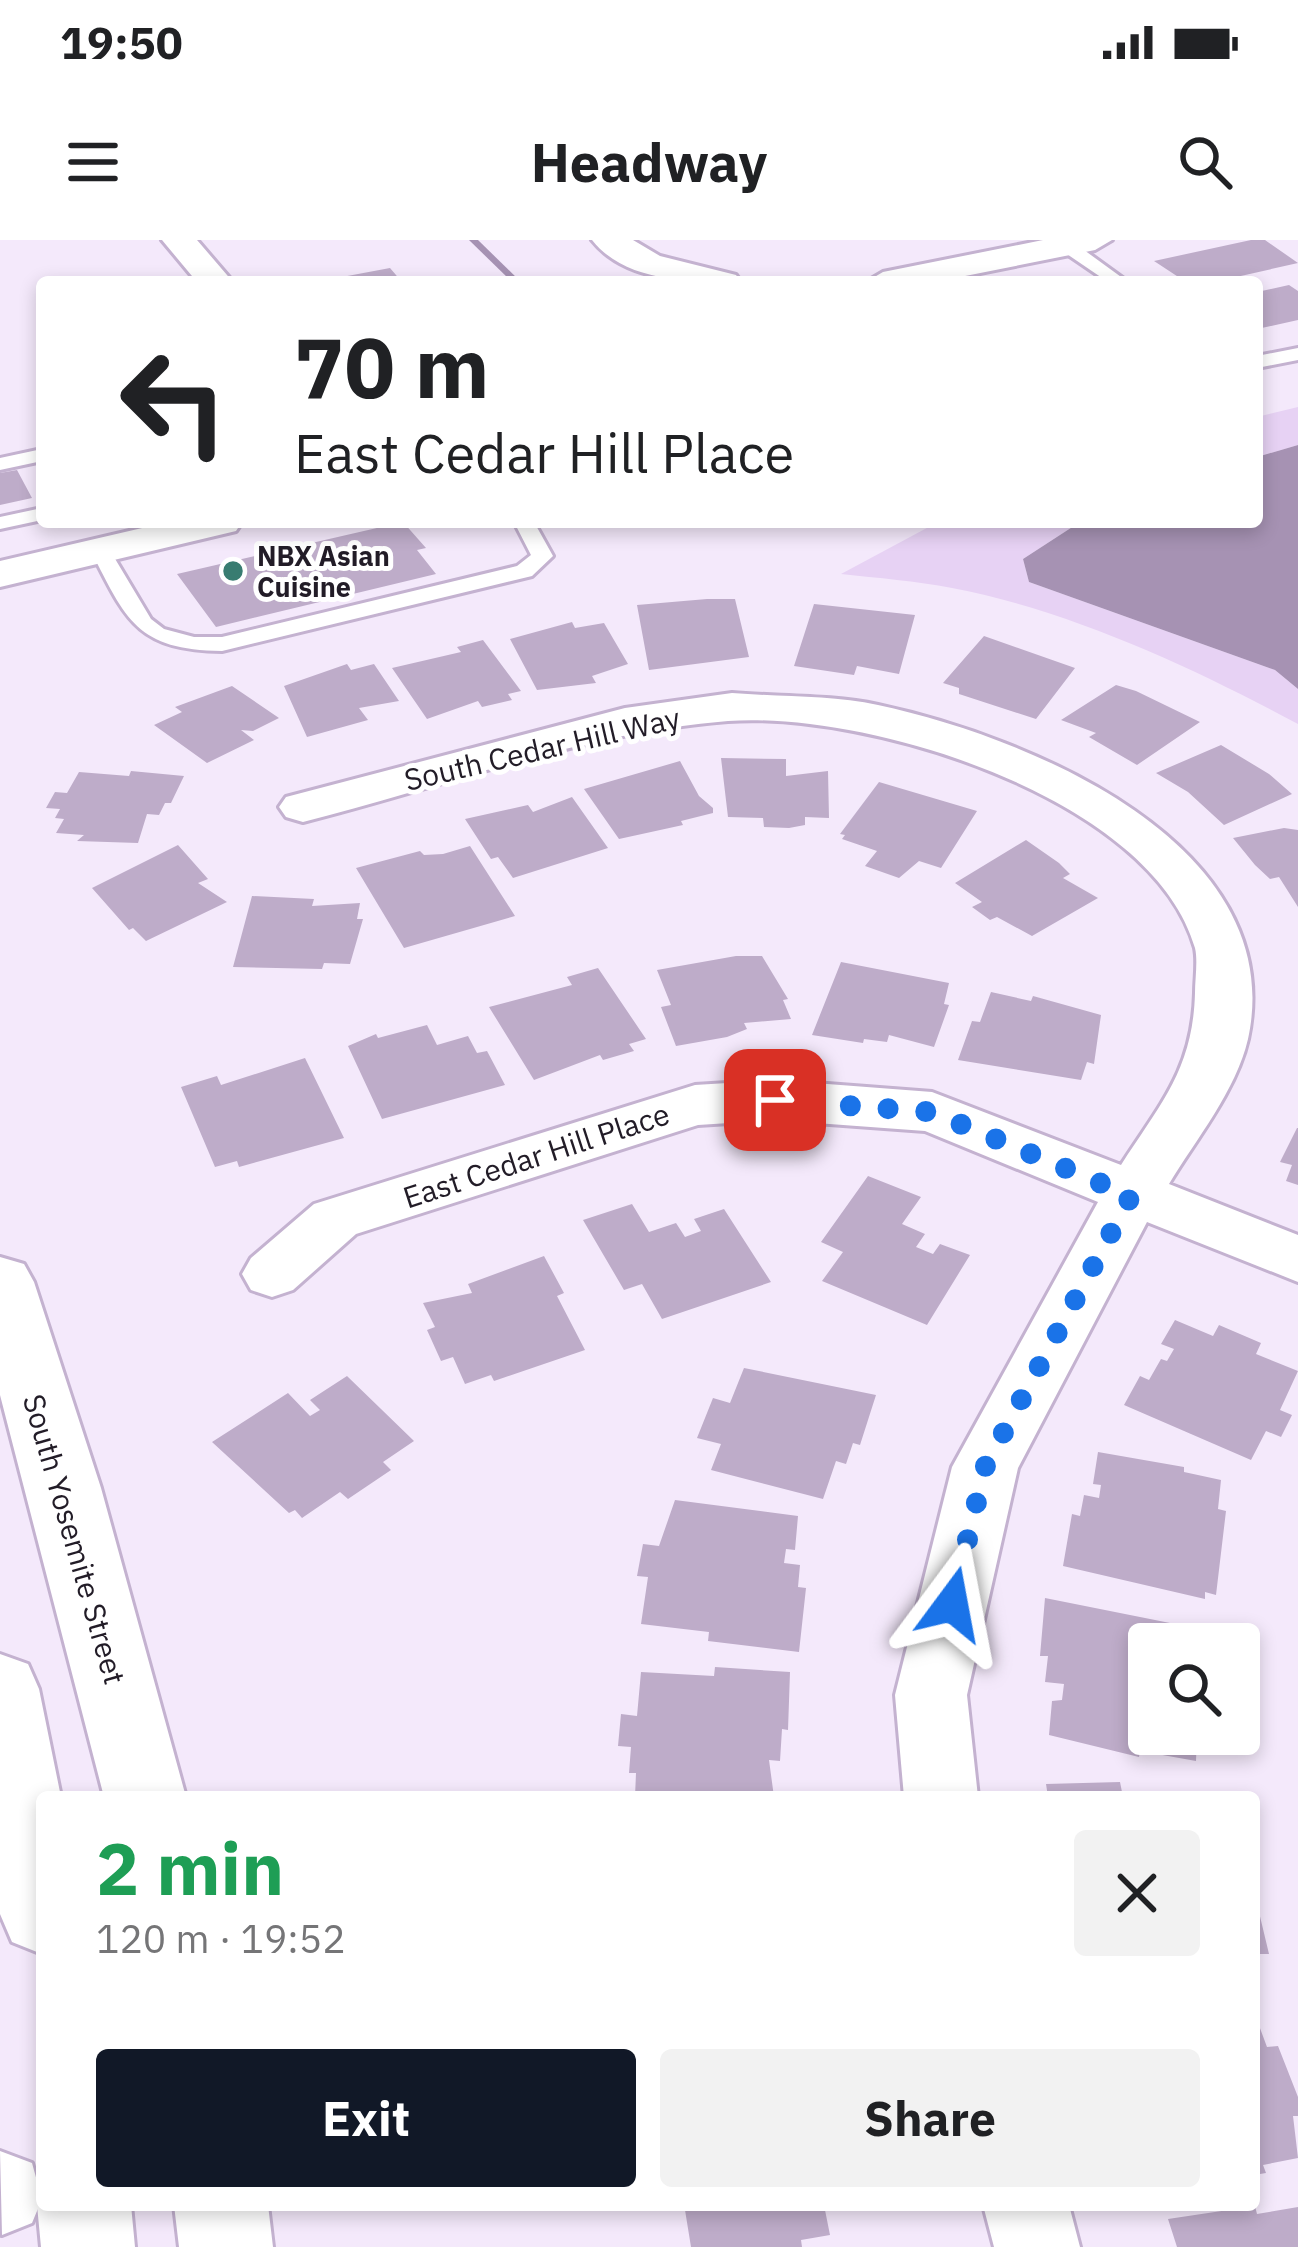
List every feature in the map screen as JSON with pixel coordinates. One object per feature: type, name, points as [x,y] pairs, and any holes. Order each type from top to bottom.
[{"type":"main road","name":"South Yosemite Street","points":[[0,1282],[64,1488],[143,1791]]},
{"type":"main road","points":[[0,1689],[36,1881]]},
{"type":"main road","points":[[46,2211],[88,2247]]},
{"type":"main road","points":[[222,2211],[226,2247]]},
{"type":"street","points":[[179,240],[211,276]]},
{"type":"street","points":[[609,240],[648,263],[691,276]]},
{"type":"street","points":[[951,276],[1081,243]]},
{"type":"street","points":[[0,574],[196,528]]},
{"type":"street","name":"South Cedar Hill Way","points":[[303,807],[626,722],[731,707],[874,718],[962,741],[1078,795],[1143,838],[1199,903],[1222,950],[1221,1037],[1206,1077],[1131,1196],[985,1467],[931,1695],[940,1791]]},
{"type":"street","name":"East Cedar Hill Place","points":[[272,1274],[335,1219],[695,1105],[775,1100],[932,1112],[1131,1196],[1298,1259]]},
{"type":"street","points":[[1028,2211],[1037,2247]]},
{"type":"lane","points":[[1081,243],[1113,276]]},
{"type":"lane","points":[[1263,361],[1298,354]]},
{"type":"lane","points":[[0,464],[36,456]]},
{"type":"lane","points":[[0,524],[36,515]]},
{"type":"lane","points":[[100,551],[145,630],[184,646],[222,644],[524,571],[542,556],[527,528]]},
{"type":"shaded area","points":[[1298,407],[1298,445],[1263,455],[1263,416]]},
{"type":"shaded area","points":[[1298,445],[1298,689],[1275,670],[1029,582],[1023,559],[1071,528],[1263,528],[1263,455]]},
{"type":"shaded area","points":[[927,528],[1071,528],[1023,559],[1029,582],[1275,670],[1298,689],[1298,724],[1174,662],[1041,611],[952,588],[841,574]]},
{"type":"building","points":[[1265,240],[1298,263],[1241,276],[1177,276],[1154,261]]},
{"type":"building","points":[[390,268],[397,276],[347,276]]},
{"type":"building","points":[[1289,285],[1298,291],[1298,320],[1263,328],[1263,291]]},
{"type":"building","points":[[17,470],[32,498],[0,505],[0,473]]},
{"type":"building","points":[[377,528],[408,528],[426,548],[417,550],[436,574],[216,627],[177,574]]},
{"type":"building","points":[[735,599],[749,657],[649,670],[637,605]]},
{"type":"building","points":[[814,604],[915,615],[899,674],[857,666],[854,675],[794,666]]},
{"type":"building","points":[[572,622],[575,628],[604,623],[628,664],[592,676],[596,683],[537,690],[510,639]]},
{"type":"building","points":[[984,636],[1075,668],[1036,719],[959,694],[959,688],[943,683]]},
{"type":"building","points":[[483,640],[521,691],[508,694],[512,700],[482,707],[478,701],[427,719],[392,668],[461,652],[457,647]]},
{"type":"building","points":[[347,664],[351,670],[374,664],[399,701],[359,708],[368,720],[307,737],[284,686]]},
{"type":"building","points":[[1116,685],[1200,722],[1137,765],[1089,737],[1096,733],[1061,720]]},
{"type":"building","points":[[232,686],[279,718],[253,731],[241,730],[254,740],[207,763],[154,725],[182,712],[175,707]]},
{"type":"building","points":[[1221,745],[1292,794],[1224,825],[1188,792],[1156,773]]},
{"type":"building","points":[[721,758],[786,759],[786,776],[828,771],[829,818],[805,817],[805,825],[789,828],[764,827],[763,818],[728,817]]},
{"type":"building","points":[[680,761],[699,796],[713,808],[713,813],[681,821],[683,825],[619,839],[584,789]]},
{"type":"building","points":[[131,771],[184,776],[171,803],[165,803],[159,815],[147,814],[138,843],[77,841],[84,835],[56,833],[64,819],[55,818],[60,809],[46,808],[55,792],[67,793],[79,772],[129,776]]},
{"type":"building","points":[[879,782],[977,811],[941,868],[919,861],[899,878],[865,866],[877,851],[842,839],[845,835],[840,834]]},
{"type":"building","points":[[572,797],[608,848],[513,878],[498,857],[491,859],[465,819],[528,805],[533,812]]},
{"type":"building","points":[[1284,828],[1298,830],[1298,907],[1279,877],[1270,879],[1233,838]]},
{"type":"building","points":[[1026,840],[1070,874],[1063,878],[1098,898],[1032,936],[997,917],[990,920],[972,907],[982,902],[955,883]]},
{"type":"building","points":[[178,845],[208,879],[198,883],[227,902],[146,941],[133,928],[129,930],[92,888]]},
{"type":"building","points":[[470,846],[515,916],[404,948],[356,868],[420,851],[443,854]]},
{"type":"building","points":[[252,896],[314,899],[312,906],[360,903],[357,919],[363,919],[350,964],[324,963],[322,969],[233,967]]},
{"type":"building","points":[[762,956],[788,999],[783,1000],[791,1019],[744,1023],[747,1029],[727,1037],[676,1046],[661,1007],[671,1005],[657,970]]},
{"type":"building","points":[[841,962],[949,983],[944,1004],[949,1005],[934,1047],[889,1035],[887,1042],[864,1039],[863,1043],[812,1035]]},
{"type":"building","points":[[598,968],[646,1039],[629,1044],[634,1051],[603,1060],[600,1055],[534,1080],[489,1007],[572,985],[567,977]]},
{"type":"building","points":[[991,992],[1031,1001],[1033,996],[1101,1015],[1094,1064],[1087,1062],[1081,1080],[958,1060],[972,1021],[980,1022]]},
{"type":"building","points":[[427,1025],[437,1045],[468,1036],[477,1053],[487,1051],[505,1085],[382,1119],[348,1046],[376,1034],[378,1038]]},
{"type":"building","points":[[305,1058],[344,1138],[239,1167],[237,1161],[215,1167],[181,1087],[217,1076],[221,1085]]},
{"type":"building","points":[[1298,1128],[1298,1185],[1286,1181],[1292,1165],[1280,1162]]},
{"type":"building","points":[[868,1176],[921,1197],[902,1224],[925,1234],[916,1247],[933,1254],[940,1244],[970,1255],[927,1325],[822,1281],[843,1252],[821,1242]]},
{"type":"building","points":[[632,1204],[649,1232],[676,1223],[685,1237],[701,1231],[694,1219],[724,1209],[771,1282],[662,1319],[642,1284],[624,1290],[583,1220]]},
{"type":"building","points":[[544,1256],[564,1293],[557,1296],[585,1350],[494,1381],[491,1375],[465,1384],[453,1357],[441,1361],[427,1330],[435,1327],[423,1303],[472,1293],[468,1284]]},
{"type":"building","points":[[1175,1320],[1213,1336],[1219,1325],[1261,1343],[1256,1354],[1298,1371],[1280,1410],[1292,1415],[1281,1437],[1266,1431],[1251,1460],[1124,1405],[1140,1376],[1149,1380],[1161,1359],[1167,1361],[1174,1349],[1161,1344]]},
{"type":"building","points":[[744,1368],[876,1395],[860,1445],[853,1443],[846,1464],[836,1461],[823,1499],[711,1470],[721,1444],[697,1438],[713,1398],[730,1403]]},
{"type":"building","points":[[347,1376],[414,1441],[383,1462],[391,1470],[348,1499],[340,1492],[302,1518],[295,1510],[289,1513],[212,1442],[288,1393],[310,1416],[320,1410],[310,1400]]},
{"type":"building","points":[[1098,1452],[1184,1467],[1184,1472],[1221,1480],[1218,1509],[1226,1511],[1216,1595],[1205,1592],[1205,1599],[1063,1566],[1072,1514],[1080,1516],[1084,1495],[1099,1498],[1101,1485],[1093,1484]]},
{"type":"building","points":[[675,1500],[798,1516],[795,1550],[786,1549],[784,1563],[800,1565],[798,1587],[806,1588],[799,1652],[708,1641],[709,1632],[641,1624],[648,1577],[637,1576],[643,1544],[659,1546]]},
{"type":"building","points":[[1045,1598],[1170,1623],[1128,1623],[1128,1754],[1049,1735],[1052,1701],[1062,1700],[1064,1684],[1045,1682],[1048,1656],[1040,1656]]},
{"type":"building","points":[[715,1667],[790,1672],[788,1730],[782,1729],[780,1761],[769,1760],[773,1791],[635,1791],[636,1773],[629,1773],[631,1747],[618,1746],[621,1714],[637,1716],[641,1672],[714,1676]]},
{"type":"building","points":[[1162,1755],[1196,1755],[1196,1761]]},
{"type":"building","points":[[1120,1782],[1122,1791],[1047,1791],[1046,1784]]},
{"type":"building","points":[[1260,1916],[1269,1954],[1260,1954]]},
{"type":"building","points":[[1260,2028],[1267,2047],[1278,2046],[1298,2097],[1298,2116],[1293,2116],[1298,2158],[1263,2165],[1266,2173],[1260,2174]]},
{"type":"building","points":[[1298,2207],[1298,2247],[1177,2247],[1168,2219]]},
{"type":"building","points":[[685,2211],[825,2211],[830,2235],[801,2240],[802,2247],[691,2247]]},
{"type":"waterway","points":[[473,240],[511,276]]},
{"type":"place","name":"NBX Asian Cuisine","points":[[233,571]]},
{"type":"route","points":[[775,1100],[932,1112],[1131,1196],[985,1467],[952,1604]]}]
